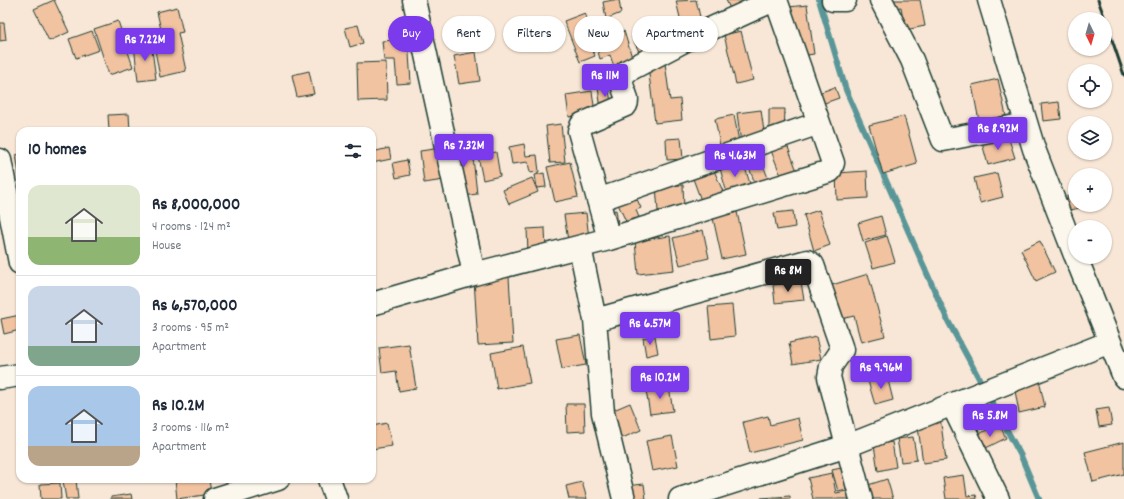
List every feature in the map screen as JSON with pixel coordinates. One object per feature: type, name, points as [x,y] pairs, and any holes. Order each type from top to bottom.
[{"type":"street","points":[[414,0],[474,274]]},
{"type":"street","points":[[376,303],[474,274],[609,239],[830,171],[833,164],[775,0],[688,39],[627,71],[623,76],[622,86],[628,102],[626,105],[582,124],[580,128],[609,239]]},
{"type":"street","points":[[833,0],[845,0]]},
{"type":"street","points":[[881,0],[912,60],[944,140],[1026,124]]},
{"type":"street","points":[[989,0],[1034,149],[1068,236]]},
{"type":"street","points":[[598,200],[819,123]]},
{"type":"street","points":[[0,160],[16,242]]},
{"type":"street","points":[[580,247],[595,320],[603,413],[624,499]]},
{"type":"street","points":[[595,320],[807,261],[810,262],[813,265],[842,350],[830,366],[829,377],[861,499]]},
{"type":"street","points":[[1079,264],[1124,377]]},
{"type":"street","points":[[680,499],[847,446],[1110,342]]},
{"type":"street","points":[[0,378],[16,376]]},
{"type":"street","points":[[952,404],[998,499]]},
{"type":"street","points":[[215,499],[265,483]]},
{"type":"street","points":[[330,483],[336,499]]},
{"type":"building","points":[[54,0],[69,32],[49,41],[34,9]]},
{"type":"building","points":[[619,0],[621,13],[614,16],[605,16],[603,2]]},
{"type":"building","points":[[696,0],[700,16],[680,16],[676,1]]},
{"type":"building","points":[[726,0],[744,0],[749,10],[734,17]]},
{"type":"building","points":[[889,0],[920,0],[925,26],[905,30],[901,7],[890,9]]},
{"type":"building","points":[[807,5],[814,54],[786,58],[779,8]]},
{"type":"building","points":[[177,7],[183,32],[178,33],[186,71],[160,77],[154,45],[164,43],[157,12]]},
{"type":"building","points":[[585,13],[586,16],[577,16]]},
{"type":"building","points":[[574,17],[574,47],[566,26],[566,20]]},
{"type":"building","points":[[118,21],[133,67],[109,75],[94,29]]},
{"type":"building","points":[[0,23],[4,23],[6,40],[0,41]]},
{"type":"building","points":[[358,25],[363,43],[350,47],[345,28]]},
{"type":"building","points":[[92,31],[99,50],[76,58],[69,39]]},
{"type":"building","points":[[624,31],[634,64],[615,70],[610,55],[600,59],[598,52],[624,52]]},
{"type":"building","points":[[741,31],[753,80],[736,84],[724,35]]},
{"type":"building","points":[[382,41],[388,41],[388,52],[409,52],[411,83],[397,84],[395,60],[384,60]]},
{"type":"building","points":[[151,43],[156,79],[138,81],[134,45]]},
{"type":"building","points":[[476,52],[480,81],[459,84],[454,56]]},
{"type":"building","points":[[576,52],[593,52],[595,56],[580,62]]},
{"type":"building","points":[[639,52],[661,52],[643,60]]},
{"type":"building","points":[[386,62],[387,100],[358,101],[357,63]]},
{"type":"building","points":[[665,63],[670,100],[680,99],[682,120],[655,123],[648,66]]},
{"type":"building","points":[[309,71],[314,94],[297,97],[292,75]]},
{"type":"building","points":[[998,79],[1006,116],[979,121],[972,85]]},
{"type":"building","points":[[608,86],[612,107],[601,109],[598,88]]},
{"type":"building","points":[[835,87],[839,98],[816,106],[813,95]]},
{"type":"building","points":[[592,91],[595,113],[569,117],[566,95]]},
{"type":"building","points":[[1059,102],[1061,119],[1043,121],[1041,104]]},
{"type":"building","points":[[769,109],[785,109],[784,133],[769,133]]},
{"type":"building","points":[[761,110],[765,139],[741,143],[737,113]]},
{"type":"building","points":[[129,114],[130,127],[109,127],[108,115]]},
{"type":"building","points":[[734,115],[740,147],[721,151],[715,119]]},
{"type":"building","points":[[904,116],[917,164],[883,174],[869,125]]},
{"type":"building","points":[[561,124],[565,162],[550,163],[546,126]]},
{"type":"building","points":[[1008,136],[1015,158],[988,165],[982,143]]},
{"type":"building","points":[[681,138],[683,159],[667,160],[666,139]]},
{"type":"building","points":[[471,139],[477,194],[458,197],[451,141]]},
{"type":"building","points":[[786,142],[797,171],[781,176],[770,148]]},
{"type":"building","points":[[524,144],[526,156],[537,155],[539,172],[530,173],[528,162],[512,164],[509,147]]},
{"type":"building","points":[[389,148],[391,159],[376,162],[376,151]]},
{"type":"building","points":[[441,148],[444,180],[424,183],[420,151]]},
{"type":"building","points":[[496,152],[500,176],[483,180],[478,156]]},
{"type":"building","points":[[758,152],[770,183],[756,186],[745,157]]},
{"type":"building","points":[[742,158],[752,190],[728,197],[719,165]]},
{"type":"building","points":[[407,160],[410,175],[396,178],[393,163]]},
{"type":"building","points":[[570,162],[578,197],[555,202],[547,167]]},
{"type":"building","points":[[713,168],[724,194],[702,203],[692,176]]},
{"type":"building","points":[[867,171],[868,198],[837,200],[836,173]]},
{"type":"building","points":[[544,173],[546,187],[537,188],[535,175]]},
{"type":"building","points":[[997,173],[1003,197],[980,203],[974,178]]},
{"type":"building","points":[[532,178],[538,192],[509,204],[503,190]]},
{"type":"building","points":[[683,185],[684,209],[658,211],[656,186]]},
{"type":"building","points":[[636,197],[641,208],[636,210],[642,225],[629,228],[617,202]]},
{"type":"building","points":[[616,210],[618,224],[609,225],[607,212]]},
{"type":"building","points":[[819,210],[830,245],[814,251],[804,215]]},
{"type":"building","points":[[793,211],[795,227],[777,230],[774,213]]},
{"type":"building","points":[[737,212],[746,254],[722,259],[713,218]]},
{"type":"building","points":[[586,213],[589,238],[568,241],[564,215]]},
{"type":"building","points":[[881,216],[886,235],[863,241],[858,223]]},
{"type":"building","points":[[545,228],[546,251],[528,252],[527,229]]},
{"type":"building","points":[[703,230],[709,258],[680,265],[673,238]]},
{"type":"building","points":[[670,236],[674,270],[638,274],[635,241]]},
{"type":"building","points":[[887,236],[895,262],[873,268],[865,243]]},
{"type":"building","points":[[1040,241],[1055,272],[1036,281],[1021,250]]},
{"type":"building","points":[[868,274],[885,336],[861,342],[854,316],[841,319],[832,285]]},
{"type":"building","points":[[509,277],[513,343],[478,345],[474,279]]},
{"type":"building","points":[[801,282],[804,300],[775,303],[773,285]]},
{"type":"building","points":[[732,305],[735,336],[711,339],[708,307]]},
{"type":"building","points":[[16,316],[16,331],[4,334],[1,319]]},
{"type":"building","points":[[580,335],[586,365],[562,369],[556,339]]},
{"type":"building","points":[[655,336],[658,353],[646,356],[643,338]]},
{"type":"building","points":[[816,337],[821,359],[793,364],[789,343]]},
{"type":"building","points":[[409,344],[416,388],[399,391],[396,371],[382,373],[379,348]]},
{"type":"building","points":[[523,347],[530,383],[497,389],[491,353]]},
{"type":"building","points":[[887,376],[893,400],[875,405],[868,381]]},
{"type":"building","points":[[1039,380],[1045,407],[1019,413],[1014,385]]},
{"type":"building","points":[[669,387],[673,411],[650,414],[646,390]]},
{"type":"building","points":[[630,403],[641,430],[620,439],[609,412]]},
{"type":"building","points":[[566,404],[584,404],[585,431],[567,432]]},
{"type":"building","points":[[1109,408],[1112,425],[1099,427],[1096,410]]},
{"type":"building","points":[[768,416],[770,425],[798,418],[803,440],[750,453],[743,422]]},
{"type":"building","points":[[940,417],[946,460],[923,463],[917,420]]},
{"type":"building","points":[[387,423],[392,446],[376,448],[376,425]]},
{"type":"building","points":[[999,424],[1006,438],[980,451],[973,437]]},
{"type":"building","points":[[672,436],[678,466],[652,471],[646,441]]},
{"type":"building","points":[[913,437],[917,460],[901,462],[897,439]]},
{"type":"building","points":[[892,442],[896,467],[878,471],[874,445]]},
{"type":"building","points":[[1124,442],[1124,474],[1093,482],[1085,452]]},
{"type":"building","points":[[841,468],[847,489],[838,491],[832,470]]},
{"type":"building","points":[[832,473],[836,493],[847,491],[849,499],[813,499],[808,478]]},
{"type":"building","points":[[964,475],[967,496],[976,495],[977,499],[946,499],[943,478]]},
{"type":"building","points":[[887,479],[893,499],[869,499],[865,486]]},
{"type":"building","points":[[582,482],[587,499],[569,499],[566,486]]},
{"type":"building","points":[[60,483],[61,499],[41,499],[40,484]]},
{"type":"building","points":[[63,483],[76,483],[78,499],[66,499]]},
{"type":"building","points":[[175,483],[210,483],[211,494],[177,499]]},
{"type":"building","points":[[644,484],[646,499],[627,499],[626,486]]},
{"type":"building","points":[[131,494],[132,499],[111,499],[111,497]]},
{"type":"building","points":[[790,496],[790,499],[761,499],[761,498]]},
{"type":"waterway","points":[[819,0],[846,90],[948,321],[1021,456],[1039,499]]},
{"type":"railway","points":[[1098,0],[1102,12]]},
{"type":"railway","points":[[1112,40],[1124,75]]}]
